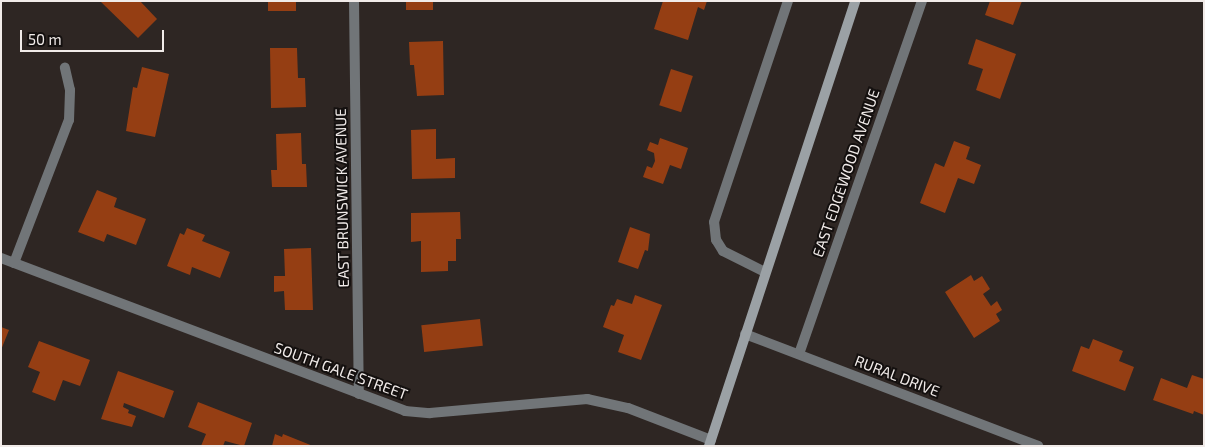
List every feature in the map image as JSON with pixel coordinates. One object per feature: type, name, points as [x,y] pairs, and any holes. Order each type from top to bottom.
[{"type":"main road","points":[[710,443],[855,1]]},
{"type":"street","name":"EAST BRUNSWICK AVENUE","points":[[354,1],[359,394]]},
{"type":"street","points":[[765,272],[722,250],[716,240],[714,222],[788,1]]},
{"type":"street","name":"EAST EDGEWOOD AVENUE","points":[[799,354],[922,1]]},
{"type":"street","points":[[14,263],[69,120],[71,103],[65,68]]},
{"type":"street","name":"SOUTH GALE STREET","points":[[1,258],[395,408],[419,413],[570,398],[603,401],[710,443]]},
{"type":"street","name":"RURAL DRIVE","points":[[745,334],[1038,446]]},
{"type":"building","points":[[100,1],[140,1],[157,19],[138,38]]},
{"type":"building","points":[[268,1],[296,1],[296,11],[268,11]]},
{"type":"building","points":[[406,1],[433,1],[433,10],[406,10]]},
{"type":"building","points":[[663,1],[707,1],[704,10],[698,7],[688,40],[654,29]]},
{"type":"building","points":[[990,1],[1022,1],[1013,25],[985,15]]},
{"type":"building","points":[[976,39],[1016,54],[1000,99],[976,90],[983,69],[968,64]]},
{"type":"building","points":[[443,41],[444,95],[417,96],[414,65],[410,65],[409,42]]},
{"type":"building","points":[[270,48],[297,48],[298,78],[305,78],[306,107],[271,108]]},
{"type":"building","points":[[142,67],[169,74],[155,137],[126,131],[133,87],[137,88]]},
{"type":"building","points":[[671,69],[693,76],[681,112],[659,105]]},
{"type":"building","points":[[436,129],[436,159],[455,158],[455,178],[412,179],[411,130]]},
{"type":"building","points":[[301,133],[302,164],[306,164],[307,187],[272,187],[271,170],[277,170],[276,134]]},
{"type":"building","points":[[660,138],[688,148],[681,169],[670,165],[663,184],[643,177],[647,166],[652,168],[655,161],[654,153],[647,150],[650,142],[658,145]]},
{"type":"building","points":[[954,141],[970,147],[966,159],[981,165],[974,184],[958,178],[945,213],[920,203],[935,163],[944,167]]},
{"type":"building","points":[[97,190],[117,198],[114,207],[146,219],[136,245],[107,234],[104,242],[78,232]]},
{"type":"building","points":[[460,212],[461,239],[456,239],[456,261],[448,261],[448,271],[421,272],[421,241],[411,242],[411,213]]},
{"type":"building","points":[[630,227],[650,234],[648,251],[645,250],[638,269],[618,262]]},
{"type":"building","points":[[187,228],[205,235],[202,241],[230,252],[220,278],[192,267],[190,275],[167,266],[180,233],[184,235]]},
{"type":"building","points":[[311,248],[313,310],[285,310],[284,291],[274,292],[274,276],[285,276],[284,249]]},
{"type":"building","points":[[971,275],[974,281],[982,276],[990,289],[983,294],[991,306],[997,301],[1002,310],[996,314],[1000,321],[974,338],[945,292]]},
{"type":"building","points":[[635,295],[662,305],[641,360],[618,352],[624,335],[603,327],[611,305],[614,306],[617,299],[632,304]]},
{"type":"building","points":[[480,319],[483,346],[424,352],[421,325]]},
{"type":"building","points":[[1,327],[9,330],[1,350]]},
{"type":"building","points":[[1093,339],[1123,351],[1119,361],[1134,367],[1125,391],[1072,371],[1081,346],[1089,349]]},
{"type":"building","points":[[39,341],[90,360],[80,386],[63,380],[55,401],[32,392],[40,372],[28,367]]},
{"type":"building","points":[[118,371],[174,391],[164,418],[124,403],[123,407],[129,410],[128,413],[136,416],[132,427],[101,419]]},
{"type":"building","points":[[1192,375],[1204,379],[1204,415],[1194,411],[1193,414],[1153,400],[1161,378],[1187,388]]},
{"type":"building","points":[[198,402],[252,423],[244,446],[225,441],[223,446],[201,446],[206,434],[188,427]]},
{"type":"building","points":[[275,434],[282,437],[283,434],[313,446],[272,446]]}]
